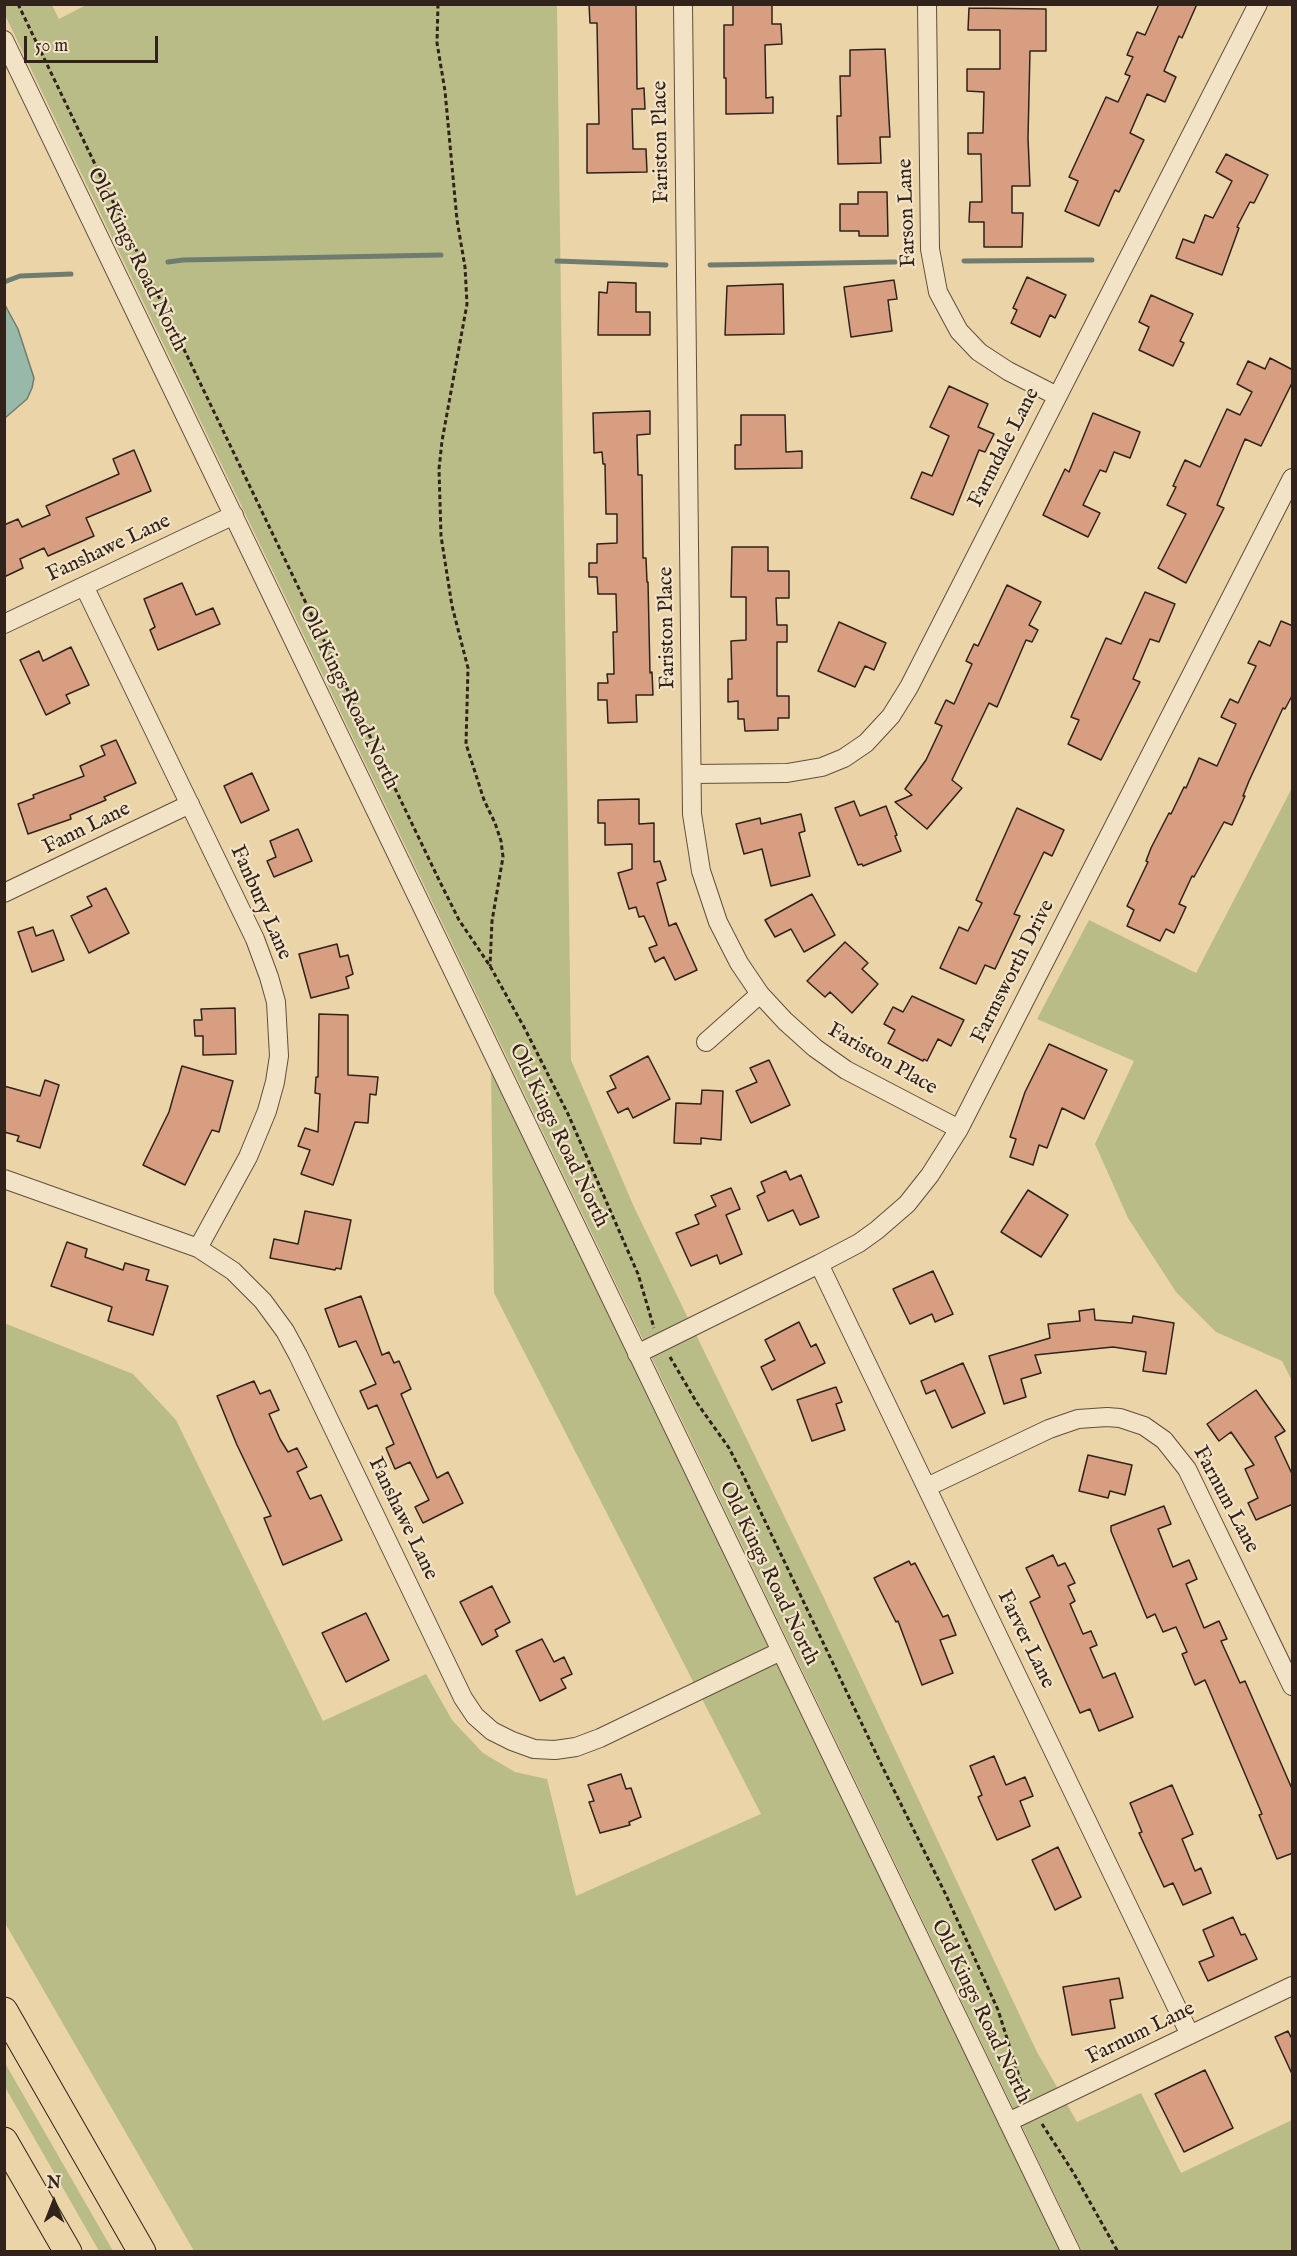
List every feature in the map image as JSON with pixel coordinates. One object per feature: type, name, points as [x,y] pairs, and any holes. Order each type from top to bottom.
[{"type":"highway","points":[[4,2011],[142,2252]]},
{"type":"highway","points":[[4,2141],[68,2252]]},
{"type":"street","name":"Fariston Place","points":[[683,4],[692,774],[695,844],[706,889],[724,935],[739,963],[760,994],[799,1035],[832,1061],[882,1090],[959,1129]]},
{"type":"street","name":"Farson Lane","points":[[927,4],[930,249],[938,292],[950,318],[969,343],[992,361],[1057,396]]},
{"type":"street","name":"Farmdale Lane","points":[[692,774],[787,773],[810,770],[844,758],[876,735],[891,716],[909,687],[1258,4]]},
{"type":"street","name":"Old Kings Road North","points":[[4,40],[336,723],[637,1354],[1071,2252]]},
{"type":"street","name":"Farmsworth Drive","points":[[637,1354],[819,1264],[877,1230],[907,1204],[930,1175],[959,1129],[1293,478]]},
{"type":"street","name":"Fanshawe Lane","points":[[4,624],[234,515]]},
{"type":"street","name":"Fanbury Lane","points":[[84,586],[263,958],[276,1002],[279,1043],[275,1082],[262,1127],[198,1248]]},
{"type":"street","name":"Fann Lane","points":[[4,893],[190,804]]},
{"type":"street","points":[[706,1042],[760,994]]},
{"type":"street","name":"Fanshawe Lane","points":[[4,1179],[198,1248],[244,1281],[269,1308],[285,1331],[463,1698],[475,1716],[492,1731],[534,1749],[555,1750],[576,1747],[600,1738],[781,1651]]},
{"type":"street","name":"Farver Lane","points":[[819,1264],[1190,2035]]},
{"type":"street","name":"Farnum Lane","points":[[927,1487],[1049,1429],[1078,1419],[1107,1417],[1144,1426],[1164,1440],[1187,1469],[1293,1686]]},
{"type":"street","name":"Farnum Lane","points":[[1008,2122],[1293,1986]]},
{"type":"path","points":[[18,4],[435,872],[459,920],[490,966],[525,1029],[568,1114],[638,1274],[653,1326]]},
{"type":"path","points":[[438,4],[437,43],[445,92],[465,267],[467,304],[442,441],[441,536],[452,606],[468,668],[466,744],[501,841],[503,857],[492,921],[490,966]]},
{"type":"path","points":[[670,1356],[697,1403],[729,1448],[882,1768],[946,1895],[998,2010],[1026,2097]]},
{"type":"path","points":[[1041,2123],[1073,2172],[1118,2252]]},
{"type":"green space","points":[[5,4],[52,5],[59,19],[88,4],[557,5],[571,1060],[634,1207],[823,1596],[1037,2052],[1077,2122],[1141,2093],[1181,2173],[1292,2120],[1292,2251],[1082,2251],[5,15]]},
{"type":"green space","points":[[1292,788],[1292,1381],[1282,1361],[1216,1332],[1176,1292],[1128,1218],[1095,1144],[1134,1061],[1037,1019],[1089,920],[1196,973]]},
{"type":"green space","points":[[491,1068],[1060,2251],[194,2251],[5,1923],[4,1323],[133,1374],[176,1420],[323,1721],[426,1674],[452,1720],[483,1753],[515,1772],[547,1779],[576,1896],[761,1814],[494,1293]]},
{"type":"green space","points":[[4,2063],[113,2251],[99,2251],[5,2087]]},
{"type":"shaded area","points":[[5,305],[18,329],[34,378],[27,399],[5,418]]},
{"type":"building","points":[[589,4],[636,4],[637,89],[644,88],[645,109],[632,109],[633,149],[646,149],[647,172],[587,173],[587,124],[599,124],[597,23],[590,23]]},
{"type":"building","points":[[733,4],[772,4],[772,24],[781,24],[782,44],[765,45],[766,98],[773,97],[773,113],[726,114],[724,25],[733,25]]},
{"type":"building","points":[[1159,4],[1197,4],[1182,38],[1179,36],[1164,71],[1176,77],[1165,102],[1147,94],[1130,133],[1144,140],[1119,192],[1115,190],[1099,226],[1065,211],[1078,181],[1069,177],[1106,97],[1118,102],[1130,76],[1125,74],[1133,57],[1127,55],[1137,32],[1145,35]]},
{"type":"building","points":[[969,8],[1046,9],[1046,51],[1030,51],[1028,138],[1030,186],[1012,186],[1012,213],[1023,213],[1022,247],[984,247],[984,222],[969,222],[970,202],[982,202],[981,154],[968,154],[968,133],[983,133],[984,92],[967,91],[967,69],[1000,69],[1000,30],[968,30]]},
{"type":"building","points":[[885,49],[890,137],[880,137],[881,163],[838,164],[837,116],[841,116],[840,76],[850,76],[850,50]]},
{"type":"building","points":[[1226,154],[1268,175],[1254,203],[1250,202],[1237,227],[1239,228],[1222,275],[1176,258],[1183,239],[1194,243],[1205,215],[1213,218],[1232,181],[1216,172]]},
{"type":"building","points":[[858,192],[887,192],[888,236],[859,236],[859,231],[840,231],[840,204],[858,204]]},
{"type":"building","points":[[1027,277],[1066,295],[1055,318],[1050,315],[1040,337],[1011,323],[1017,310],[1013,308]]},
{"type":"building","points":[[894,280],[897,299],[888,300],[892,331],[851,337],[844,287]]},
{"type":"building","points":[[608,282],[636,283],[636,312],[650,312],[650,335],[598,335],[599,292],[607,293]]},
{"type":"building","points":[[783,284],[784,334],[725,335],[727,286]]},
{"type":"building","points":[[1151,295],[1193,314],[1180,341],[1184,343],[1173,366],[1139,350],[1149,327],[1139,322]]},
{"type":"building","points":[[1270,358],[1293,370],[1293,381],[1261,446],[1245,439],[1217,505],[1224,508],[1186,583],[1158,568],[1186,514],[1167,505],[1176,487],[1173,486],[1185,460],[1200,467],[1227,409],[1240,415],[1252,392],[1237,384],[1248,361],[1265,369]]},
{"type":"building","points":[[949,386],[988,404],[978,427],[994,434],[985,452],[979,450],[953,515],[911,498],[922,472],[932,476],[949,436],[930,427]]},
{"type":"building","points":[[650,411],[650,434],[637,435],[638,475],[642,475],[643,558],[646,558],[648,582],[650,673],[652,672],[653,695],[636,695],[637,722],[608,723],[607,700],[598,700],[598,683],[608,683],[607,674],[614,674],[613,632],[617,632],[616,594],[598,594],[597,577],[589,577],[589,563],[597,563],[597,544],[617,543],[617,514],[606,514],[605,464],[603,464],[602,452],[594,453],[593,413]]},
{"type":"building","points":[[1093,413],[1140,432],[1130,458],[1114,452],[1106,472],[1100,470],[1083,505],[1100,513],[1088,537],[1043,515],[1065,469],[1069,472]]},
{"type":"building","points":[[741,415],[785,415],[786,452],[802,451],[802,468],[735,469],[735,445],[741,445]]},
{"type":"building","points":[[134,450],[151,491],[86,518],[94,536],[48,556],[44,548],[20,559],[23,568],[4,577],[4,525],[18,519],[22,527],[50,515],[46,506],[119,474],[113,459]]},
{"type":"building","points":[[732,547],[768,547],[768,571],[789,571],[789,598],[776,598],[777,625],[787,625],[787,642],[777,642],[777,696],[789,696],[789,718],[778,718],[778,730],[745,731],[744,719],[738,719],[738,701],[728,702],[728,679],[732,679],[731,641],[746,640],[746,597],[731,597]]},
{"type":"building","points":[[182,583],[196,615],[213,608],[220,624],[158,650],[150,630],[155,627],[144,599]]},
{"type":"building","points":[[1007,585],[1041,602],[1029,625],[1038,630],[1032,642],[1026,640],[997,707],[989,703],[952,780],[962,788],[927,829],[895,802],[912,795],[905,789],[926,760],[942,726],[935,723],[946,700],[954,704],[972,664],[966,661],[974,644],[978,646]]},
{"type":"building","points":[[1145,592],[1175,604],[1159,642],[1150,639],[1133,679],[1140,682],[1101,760],[1068,744],[1079,720],[1071,717],[1106,638],[1121,644]]},
{"type":"building","points":[[1281,621],[1293,626],[1293,694],[1285,709],[1283,708],[1249,781],[1232,825],[1224,822],[1194,877],[1192,876],[1179,904],[1186,907],[1174,933],[1166,929],[1160,941],[1127,926],[1134,910],[1127,906],[1148,862],[1146,861],[1151,848],[1184,787],[1186,788],[1199,758],[1217,766],[1236,724],[1221,717],[1230,699],[1238,703],[1256,666],[1248,663],[1259,641],[1270,646]]},
{"type":"building","points":[[839,622],[886,643],[874,670],[865,666],[855,687],[818,671]]},
{"type":"building","points":[[71,647],[89,685],[66,695],[70,703],[46,715],[20,660],[39,651],[43,661]]},
{"type":"building","points":[[116,740],[136,783],[104,797],[106,800],[70,815],[71,819],[28,834],[18,804],[34,798],[33,795],[84,776],[80,766],[105,755],[101,746]]},
{"type":"building","points":[[252,773],[269,810],[241,823],[224,786]]},
{"type":"building","points":[[639,799],[639,824],[654,823],[654,862],[660,861],[666,880],[657,883],[669,926],[676,923],[697,970],[675,980],[664,957],[655,962],[649,948],[657,945],[644,916],[639,917],[636,907],[629,909],[618,873],[632,869],[632,844],[605,845],[605,823],[598,823],[598,800]]},
{"type":"building","points":[[854,801],[860,816],[886,806],[901,851],[863,866],[858,865],[835,808]]},
{"type":"building","points":[[1017,808],[1064,830],[1052,856],[1044,852],[1014,914],[1020,916],[995,969],[985,965],[976,984],[940,968],[959,927],[968,931],[982,903],[976,900]]},
{"type":"building","points":[[801,814],[805,831],[799,833],[810,876],[771,886],[762,849],[744,854],[736,824],[760,818],[761,824]]},
{"type":"building","points":[[298,829],[312,861],[274,877],[267,861],[276,857],[270,841]]},
{"type":"building","points":[[106,888],[129,933],[89,953],[71,916],[92,906],[87,897]]},
{"type":"building","points":[[812,894],[835,935],[804,952],[791,929],[775,937],[765,920]]},
{"type":"building","points":[[33,927],[36,936],[53,930],[64,960],[32,972],[18,932]]},
{"type":"building","points":[[845,942],[868,963],[862,969],[878,984],[852,1013],[830,992],[825,997],[807,981]]},
{"type":"building","points":[[337,944],[340,957],[348,955],[353,974],[346,977],[349,988],[311,998],[299,954]]},
{"type":"building","points":[[912,996],[964,1020],[951,1046],[938,1039],[927,1061],[888,1043],[895,1030],[884,1024],[893,1007],[903,1012]]},
{"type":"building","points":[[235,1008],[236,1054],[203,1055],[203,1036],[195,1036],[194,1020],[202,1020],[201,1009]]},
{"type":"building","points":[[319,1014],[348,1015],[348,1075],[378,1077],[376,1095],[370,1094],[368,1123],[355,1122],[333,1185],[301,1174],[310,1150],[298,1146],[305,1128],[318,1132],[320,1094],[315,1093],[316,1077],[318,1077]]},
{"type":"building","points":[[1049,1044],[1107,1070],[1084,1119],[1062,1108],[1047,1148],[1039,1145],[1033,1165],[1010,1157],[1016,1139],[1010,1137],[1025,1092]]},
{"type":"building","points":[[648,1056],[670,1099],[633,1118],[628,1108],[618,1113],[607,1092],[616,1088],[610,1076]]},
{"type":"building","points":[[769,1060],[790,1105],[751,1123],[736,1091],[757,1082],[750,1068]]},
{"type":"building","points":[[182,1066],[233,1081],[219,1132],[212,1130],[185,1185],[143,1165],[169,1112]]},
{"type":"building","points":[[45,1080],[59,1085],[40,1148],[17,1141],[19,1136],[4,1132],[4,1086],[40,1096]]},
{"type":"building","points":[[702,1090],[723,1091],[721,1140],[701,1138],[701,1144],[674,1143],[676,1103],[701,1104]]},
{"type":"building","points":[[786,1171],[790,1180],[801,1175],[819,1217],[800,1225],[793,1210],[768,1221],[757,1196],[765,1192],[761,1182]]},
{"type":"building","points":[[731,1188],[740,1209],[726,1215],[742,1254],[720,1264],[717,1255],[691,1266],[676,1233],[699,1224],[695,1215],[716,1206],[711,1196]]},
{"type":"building","points":[[1028,1190],[1068,1215],[1041,1257],[1001,1232]]},
{"type":"building","points":[[305,1211],[351,1220],[341,1269],[336,1268],[335,1270],[270,1258],[274,1239],[298,1244]]},
{"type":"building","points":[[67,1242],[87,1249],[85,1257],[123,1270],[125,1263],[149,1270],[146,1280],[168,1286],[153,1335],[108,1321],[112,1307],[51,1286]]},
{"type":"building","points":[[933,1271],[953,1314],[935,1322],[932,1314],[910,1324],[893,1289]]},
{"type":"building","points":[[361,1296],[382,1355],[389,1352],[394,1363],[399,1361],[411,1389],[401,1394],[437,1478],[448,1472],[463,1503],[423,1523],[415,1507],[429,1500],[410,1462],[395,1469],[386,1448],[394,1444],[377,1405],[368,1409],[360,1391],[376,1384],[356,1341],[339,1347],[325,1309]]},
{"type":"building","points":[[1094,1309],[1095,1320],[1132,1323],[1133,1316],[1174,1323],[1166,1374],[1143,1371],[1146,1352],[1113,1347],[1035,1355],[1041,1373],[1021,1379],[1026,1397],[1004,1404],[989,1356],[1050,1338],[1048,1324],[1080,1321],[1079,1311]]},
{"type":"building","points":[[799,1322],[811,1347],[816,1344],[825,1363],[772,1390],[761,1367],[775,1360],[765,1340]]},
{"type":"building","points":[[963,1363],[985,1413],[952,1428],[935,1390],[926,1394],[921,1381]]},
{"type":"building","points":[[254,1381],[260,1394],[270,1390],[279,1410],[269,1414],[280,1439],[288,1452],[297,1448],[307,1467],[297,1472],[310,1499],[321,1495],[342,1540],[283,1565],[264,1518],[271,1516],[237,1445],[217,1396]]},
{"type":"building","points":[[836,1387],[842,1402],[836,1404],[845,1430],[812,1441],[797,1400]]},
{"type":"building","points":[[1256,1390],[1285,1431],[1275,1437],[1293,1476],[1293,1504],[1256,1520],[1248,1503],[1258,1498],[1245,1469],[1254,1465],[1231,1432],[1219,1441],[1207,1424]]},
{"type":"building","points":[[1088,1455],[1132,1465],[1125,1495],[1110,1491],[1108,1498],[1079,1491]]},
{"type":"building","points":[[1164,1506],[1171,1524],[1158,1529],[1173,1567],[1189,1560],[1197,1579],[1186,1584],[1204,1628],[1219,1621],[1227,1639],[1221,1641],[1240,1683],[1245,1681],[1293,1791],[1293,1853],[1277,1859],[1259,1815],[1262,1814],[1205,1680],[1195,1685],[1182,1654],[1187,1652],[1176,1627],[1163,1632],[1155,1614],[1147,1618],[1111,1531],[1111,1526]]},
{"type":"building","points":[[1053,1555],[1058,1566],[1065,1563],[1075,1583],[1068,1586],[1075,1601],[1070,1604],[1083,1634],[1091,1631],[1097,1645],[1090,1648],[1103,1678],[1115,1673],[1133,1717],[1099,1731],[1090,1709],[1080,1713],[1030,1602],[1040,1597],[1026,1568]]},
{"type":"building","points":[[909,1561],[911,1565],[915,1563],[943,1617],[948,1615],[956,1635],[940,1640],[953,1673],[922,1685],[898,1621],[896,1622],[874,1578]]},
{"type":"building","points":[[492,1586],[510,1622],[495,1630],[498,1636],[482,1645],[460,1602]]},
{"type":"building","points":[[366,1613],[389,1660],[346,1682],[322,1633]]},
{"type":"building","points":[[542,1639],[554,1662],[564,1657],[572,1674],[561,1679],[566,1688],[540,1701],[516,1651]]},
{"type":"building","points":[[994,1756],[1006,1785],[1025,1777],[1033,1796],[1020,1801],[1030,1826],[997,1840],[978,1797],[982,1795],[970,1766]]},
{"type":"building","points":[[621,1774],[626,1789],[631,1788],[641,1817],[629,1822],[630,1825],[600,1833],[589,1802],[594,1801],[588,1785]]},
{"type":"building","points":[[1172,1785],[1193,1834],[1182,1839],[1195,1871],[1201,1868],[1211,1893],[1183,1905],[1173,1883],[1164,1887],[1139,1833],[1142,1832],[1130,1803]]},
{"type":"building","points":[[1058,1847],[1081,1897],[1055,1910],[1032,1860]]},
{"type":"building","points":[[1233,1917],[1241,1935],[1245,1934],[1257,1959],[1208,1981],[1199,1962],[1214,1956],[1203,1930]]},
{"type":"building","points":[[1119,1978],[1123,1998],[1110,2000],[1115,2028],[1072,2035],[1063,1987]]},
{"type":"building","points":[[1288,2031],[1293,2041],[1293,2076],[1275,2037]]},
{"type":"building","points":[[1205,2070],[1233,2128],[1184,2152],[1155,2094]]},
{"type":"waterway","points":[[168,262],[441,255]]},
{"type":"waterway","points":[[964,261],[1092,260]]},
{"type":"waterway","points":[[557,261],[666,265]]},
{"type":"waterway","points":[[710,265],[895,262]]},
{"type":"waterway","points":[[4,282],[20,276],[71,274]]}]
